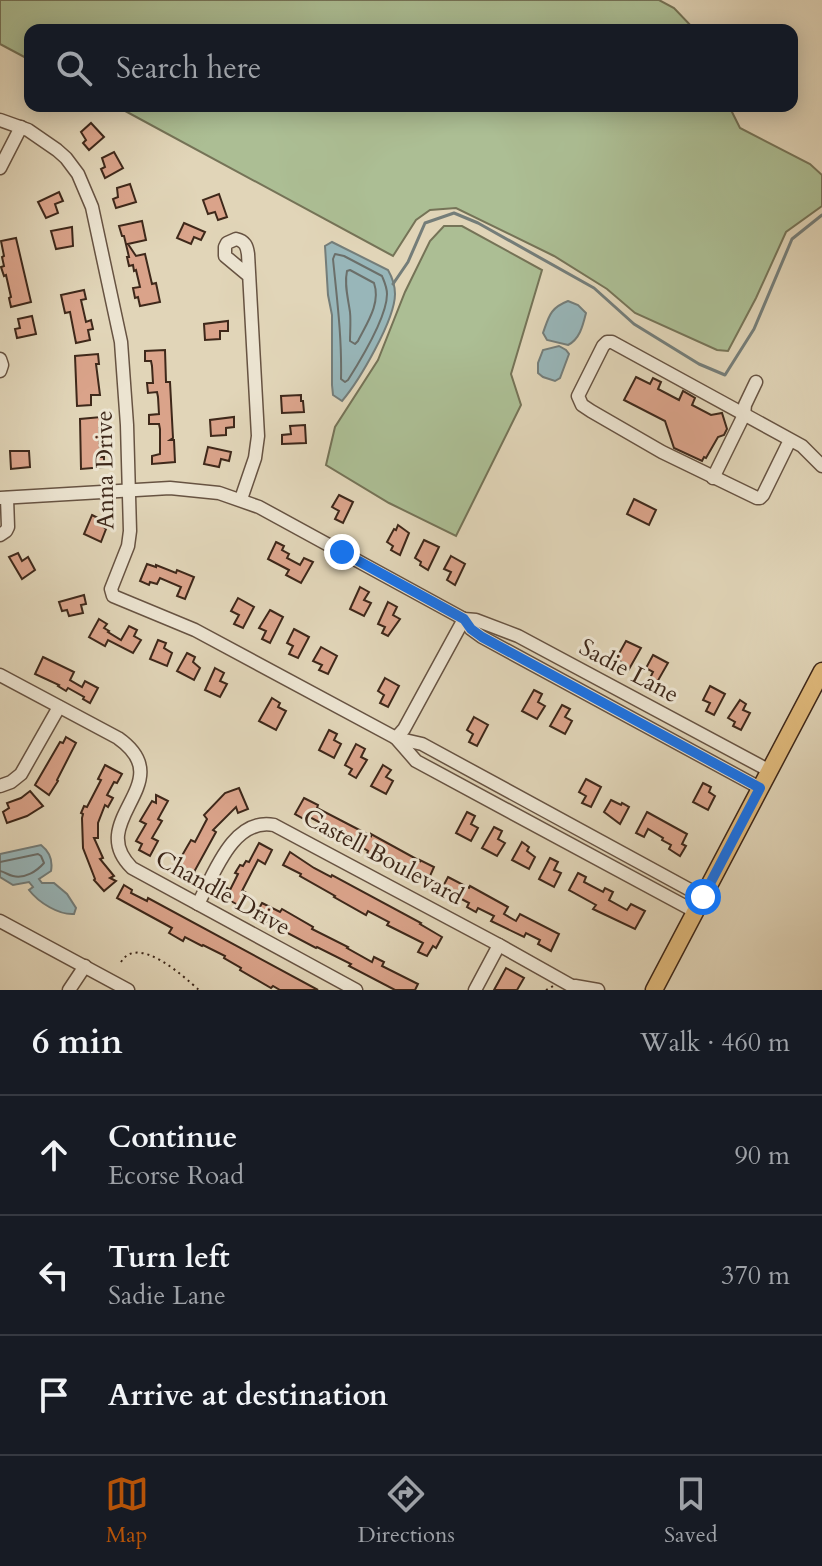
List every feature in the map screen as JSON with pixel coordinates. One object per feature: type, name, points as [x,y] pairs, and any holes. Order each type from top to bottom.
[{"type":"main road","points":[[654,990],[822,671]]},
{"type":"street","name":"Anna Drive","points":[[0,120],[46,141],[66,158],[78,174],[92,207],[121,342],[130,489],[128,546],[111,589],[113,596],[195,630],[396,738],[422,744],[552,814],[699,904]]},
{"type":"street","points":[[0,168],[21,127]]},
{"type":"street","points":[[241,499],[255,458],[258,436],[249,276]]},
{"type":"street","points":[[790,440],[760,498],[757,498],[662,452],[591,411],[582,405],[578,396],[603,346],[612,342],[802,446],[822,466]]},
{"type":"street","points":[[0,359],[0,371]]},
{"type":"street","points":[[713,478],[744,415],[745,405],[756,382]]},
{"type":"street","name":"Sadie Lane","points":[[0,535],[8,527],[4,498],[130,489],[191,489],[241,499],[464,619],[476,620],[518,636],[770,771]]},
{"type":"street","points":[[396,738],[404,729],[464,619]]},
{"type":"street","name":"Sadie Lane","points":[[464,619],[482,637],[760,788]]},
{"type":"street","name":"Chandle Drive","points":[[0,675],[118,738],[133,752],[140,765],[140,780],[119,825],[117,840],[121,853],[132,868],[356,990]]},
{"type":"street","points":[[611,707],[619,691]]},
{"type":"street","points":[[0,786],[11,782],[26,769],[59,707]]},
{"type":"street","name":"Anna Drive","points":[[396,738],[416,761],[699,904]]},
{"type":"street","points":[[544,828],[552,814]]},
{"type":"street","name":"Castell Boulevard","points":[[198,904],[234,839],[252,826],[266,823],[282,827],[577,988],[598,990]]},
{"type":"street","points":[[0,921],[128,990]]},
{"type":"street","points":[[475,990],[499,945]]},
{"type":"street","points":[[69,990],[85,966]]},
{"type":"path","points":[[121,962],[130,953],[138,952],[173,968],[199,990]]},
{"type":"path","points":[[546,990],[554,985]]},
{"type":"green space","points":[[0,0],[659,0],[674,8],[689,24],[24,24],[24,57],[0,44]]},
{"type":"green space","points":[[127,112],[732,112],[740,128],[810,164],[822,175],[822,206],[786,232],[728,351],[717,350],[635,313],[607,289],[554,256],[456,208],[430,210],[416,220],[393,256]]},
{"type":"green space","points":[[444,226],[462,226],[542,270],[511,374],[521,405],[456,536],[389,503],[326,465],[335,427],[378,360],[405,292],[430,241]]},
{"type":"water","points":[[332,242],[388,270],[395,291],[383,334],[342,401],[333,395],[332,385],[332,315],[325,246]]},
{"type":"water","points":[[568,301],[586,313],[578,335],[568,345],[547,340],[543,333],[549,317],[557,307]]},
{"type":"water","points":[[559,346],[569,354],[560,378],[555,381],[538,373],[538,363],[543,350]]},
{"type":"water","points":[[41,845],[49,853],[52,867],[39,879],[42,883],[54,883],[67,894],[76,908],[74,914],[44,904],[29,890],[33,887],[29,882],[13,885],[0,877],[0,854]]},
{"type":"building","points":[[91,123],[104,137],[89,150],[83,143],[86,140],[81,132]]},
{"type":"building","points":[[114,152],[123,168],[105,178],[101,169],[105,167],[102,158]]},
{"type":"building","points":[[130,184],[136,202],[116,208],[113,199],[118,197],[117,188]]},
{"type":"building","points":[[59,192],[63,201],[55,204],[58,213],[46,218],[38,202]]},
{"type":"building","points":[[219,194],[227,217],[218,220],[215,212],[208,214],[203,200]]},
{"type":"building","points":[[142,221],[146,240],[128,244],[136,256],[145,254],[160,302],[140,306],[133,288],[140,287],[136,270],[133,265],[129,266],[124,236],[119,226]]},
{"type":"building","points":[[184,223],[205,232],[201,240],[194,237],[191,244],[177,238]]},
{"type":"building","points":[[72,227],[73,246],[56,249],[51,231]]},
{"type":"building","points":[[16,238],[31,302],[11,307],[6,275],[1,267],[4,266],[4,256],[1,241]]},
{"type":"building","points":[[84,290],[86,299],[81,300],[86,322],[91,320],[93,329],[88,330],[90,340],[76,343],[70,312],[65,313],[61,295]]},
{"type":"building","points":[[32,316],[36,334],[17,338],[15,329],[20,328],[18,319]]},
{"type":"building","points":[[228,321],[228,331],[220,331],[220,339],[205,340],[204,324]]},
{"type":"building","points":[[165,350],[166,382],[170,382],[173,438],[170,440],[174,440],[175,462],[152,464],[152,456],[160,454],[160,429],[159,424],[149,424],[149,415],[159,414],[157,392],[148,393],[147,383],[153,383],[152,366],[151,361],[145,361],[145,351]]},
{"type":"building","points":[[98,354],[99,364],[96,364],[100,395],[91,395],[91,405],[77,406],[75,356]]},
{"type":"building","points":[[636,377],[650,384],[653,378],[661,382],[658,389],[679,400],[683,391],[695,398],[692,405],[711,415],[722,413],[727,429],[724,435],[718,437],[706,458],[702,461],[674,448],[665,421],[624,400]]},
{"type":"building","points":[[301,395],[304,412],[282,413],[281,396]]},
{"type":"building","points":[[101,417],[100,449],[104,467],[81,469],[80,419]]},
{"type":"building","points":[[234,417],[234,427],[226,428],[226,435],[211,436],[210,420]]},
{"type":"building","points":[[305,425],[306,443],[282,444],[282,435],[291,434],[290,426]]},
{"type":"building","points":[[208,447],[231,452],[229,461],[221,459],[219,467],[204,464]]},
{"type":"building","points":[[10,451],[29,451],[30,467],[11,469]]},
{"type":"building","points":[[339,495],[353,502],[343,523],[335,519],[339,511],[332,507]]},
{"type":"building","points":[[634,499],[656,510],[649,525],[627,514]]},
{"type":"building","points":[[92,515],[100,519],[99,523],[106,529],[101,542],[84,534]]},
{"type":"building","points":[[398,525],[409,533],[400,555],[391,550],[393,546],[387,542]]},
{"type":"building","points":[[424,540],[439,547],[428,570],[415,558]]},
{"type":"building","points":[[276,542],[284,546],[282,550],[289,554],[287,558],[300,565],[304,558],[313,562],[301,583],[286,575],[289,570],[268,559]]},
{"type":"building","points":[[18,553],[22,561],[28,557],[35,570],[22,579],[9,557]]},
{"type":"building","points":[[451,556],[465,564],[455,585],[447,580],[451,572],[444,569]]},
{"type":"building","points":[[147,564],[194,577],[185,599],[177,596],[181,587],[160,578],[157,584],[140,581]]},
{"type":"building","points":[[360,587],[369,592],[364,600],[371,603],[364,616],[350,609]]},
{"type":"building","points":[[84,595],[86,604],[81,605],[83,613],[69,616],[67,610],[62,611],[59,602]]},
{"type":"building","points":[[238,598],[254,607],[243,628],[234,624],[239,615],[231,611]]},
{"type":"building","points":[[388,602],[397,607],[393,615],[400,619],[388,636],[382,633],[385,627],[378,624]]},
{"type":"building","points":[[270,610],[283,617],[270,643],[262,639],[266,631],[259,628]]},
{"type":"building","points":[[99,619],[107,624],[104,628],[108,632],[121,640],[129,626],[137,630],[134,636],[141,640],[133,653],[108,640],[105,646],[89,637]]},
{"type":"building","points":[[294,629],[309,637],[298,658],[289,654],[293,646],[287,643]]},
{"type":"building","points":[[158,640],[166,643],[164,648],[172,653],[167,666],[150,659]]},
{"type":"building","points":[[626,641],[641,648],[628,671],[616,659]]},
{"type":"building","points":[[321,647],[337,656],[328,674],[319,670],[322,665],[313,661]]},
{"type":"building","points":[[187,653],[195,657],[193,662],[200,668],[194,680],[177,671]]},
{"type":"building","points":[[653,655],[668,663],[656,684],[649,680],[653,672],[646,668]]},
{"type":"building","points":[[43,657],[74,672],[70,680],[82,687],[85,681],[98,688],[90,703],[68,688],[66,691],[35,674]]},
{"type":"building","points":[[215,668],[224,673],[220,681],[227,684],[220,697],[205,690]]},
{"type":"building","points":[[385,678],[399,686],[388,707],[380,703],[384,695],[378,691]]},
{"type":"building","points":[[710,686],[725,694],[714,715],[706,711],[710,703],[703,700]]},
{"type":"building","points":[[534,690],[542,694],[538,702],[545,706],[537,719],[522,711]]},
{"type":"building","points":[[272,698],[280,703],[278,707],[286,711],[276,730],[259,721]]},
{"type":"building","points":[[740,700],[746,704],[743,710],[750,713],[741,730],[733,726],[735,722],[728,718]]},
{"type":"building","points":[[562,705],[570,709],[565,717],[572,721],[565,734],[550,726]]},
{"type":"building","points":[[474,717],[488,725],[477,746],[469,742],[473,734],[467,730]]},
{"type":"building","points":[[329,730],[337,734],[334,740],[341,744],[334,758],[319,750]]},
{"type":"building","points":[[66,737],[76,743],[49,795],[35,785]]},
{"type":"building","points":[[356,744],[365,749],[361,757],[367,760],[356,778],[349,774],[352,769],[345,765]]},
{"type":"building","points":[[105,765],[122,774],[107,795],[113,798],[108,807],[105,805],[98,823],[98,838],[94,838],[103,858],[100,859],[114,876],[110,878],[116,881],[104,891],[94,880],[83,848],[81,813],[101,780],[98,779]]},
{"type":"building","points":[[383,765],[391,770],[386,777],[393,781],[386,794],[371,786]]},
{"type":"building","points":[[586,779],[601,787],[591,807],[582,803],[586,796],[579,792]]},
{"type":"building","points":[[703,783],[711,787],[709,792],[715,796],[708,810],[693,802]]},
{"type":"building","points":[[239,788],[248,809],[238,813],[236,807],[213,830],[216,832],[191,881],[173,871],[191,840],[195,842],[207,819],[204,815],[225,793]]},
{"type":"building","points":[[30,791],[43,806],[7,823],[3,812],[9,808],[7,803]]},
{"type":"building","points":[[156,795],[168,801],[158,819],[162,821],[152,838],[158,841],[150,856],[139,850],[142,844],[136,841],[146,824],[140,821],[152,801],[156,803]]},
{"type":"building","points":[[304,798],[318,805],[317,808],[434,867],[426,885],[417,881],[420,877],[403,868],[400,871],[392,867],[395,862],[379,854],[376,859],[355,843],[353,846],[345,841],[347,839],[319,827],[321,823],[306,815],[304,819],[295,814]]},
{"type":"building","points":[[611,800],[629,807],[620,824],[604,812]]},
{"type":"building","points":[[467,812],[475,816],[471,824],[478,828],[471,841],[456,833]]},
{"type":"building","points":[[647,812],[687,834],[682,844],[686,846],[680,856],[669,849],[671,845],[663,838],[648,829],[644,837],[636,833]]},
{"type":"building","points":[[494,827],[502,831],[498,839],[505,843],[497,856],[482,848]]},
{"type":"building","points":[[522,842],[535,857],[529,869],[512,860]]},
{"type":"building","points":[[259,843],[272,850],[265,864],[258,860],[238,905],[222,896],[227,888],[230,890],[238,874],[235,873],[240,865],[249,862]]},
{"type":"building","points":[[290,852],[314,868],[421,923],[442,937],[436,948],[433,946],[427,956],[418,952],[423,943],[387,925],[389,922],[368,911],[366,915],[283,865]]},
{"type":"building","points":[[550,858],[558,862],[554,870],[561,873],[554,887],[539,879]]},
{"type":"building","points":[[578,873],[586,877],[584,882],[603,892],[605,888],[613,892],[609,900],[627,910],[631,904],[645,911],[635,929],[593,909],[596,905],[569,890]]},
{"type":"building","points":[[448,877],[508,907],[504,914],[516,921],[520,914],[559,934],[551,951],[538,944],[540,940],[526,933],[524,937],[491,921],[494,916],[478,908],[476,912],[467,907],[469,903],[440,892]]},
{"type":"building","points":[[124,885],[132,890],[131,893],[147,901],[148,898],[318,990],[271,988],[240,970],[225,956],[185,937],[183,941],[169,933],[172,928],[117,898]]},
{"type":"building","points":[[262,903],[280,912],[282,909],[372,962],[374,957],[384,962],[382,966],[418,984],[415,990],[395,990],[261,919],[256,914]]},
{"type":"building","points":[[506,968],[524,978],[517,990],[494,990]]},
{"type":"waterway","points":[[393,284],[408,262],[425,223],[454,213],[478,223],[594,288],[634,324],[699,364],[725,375],[754,329],[792,239],[822,215]]},
{"type":"route","points":[[342,552],[464,619],[482,637],[760,788],[703,897]]}]
